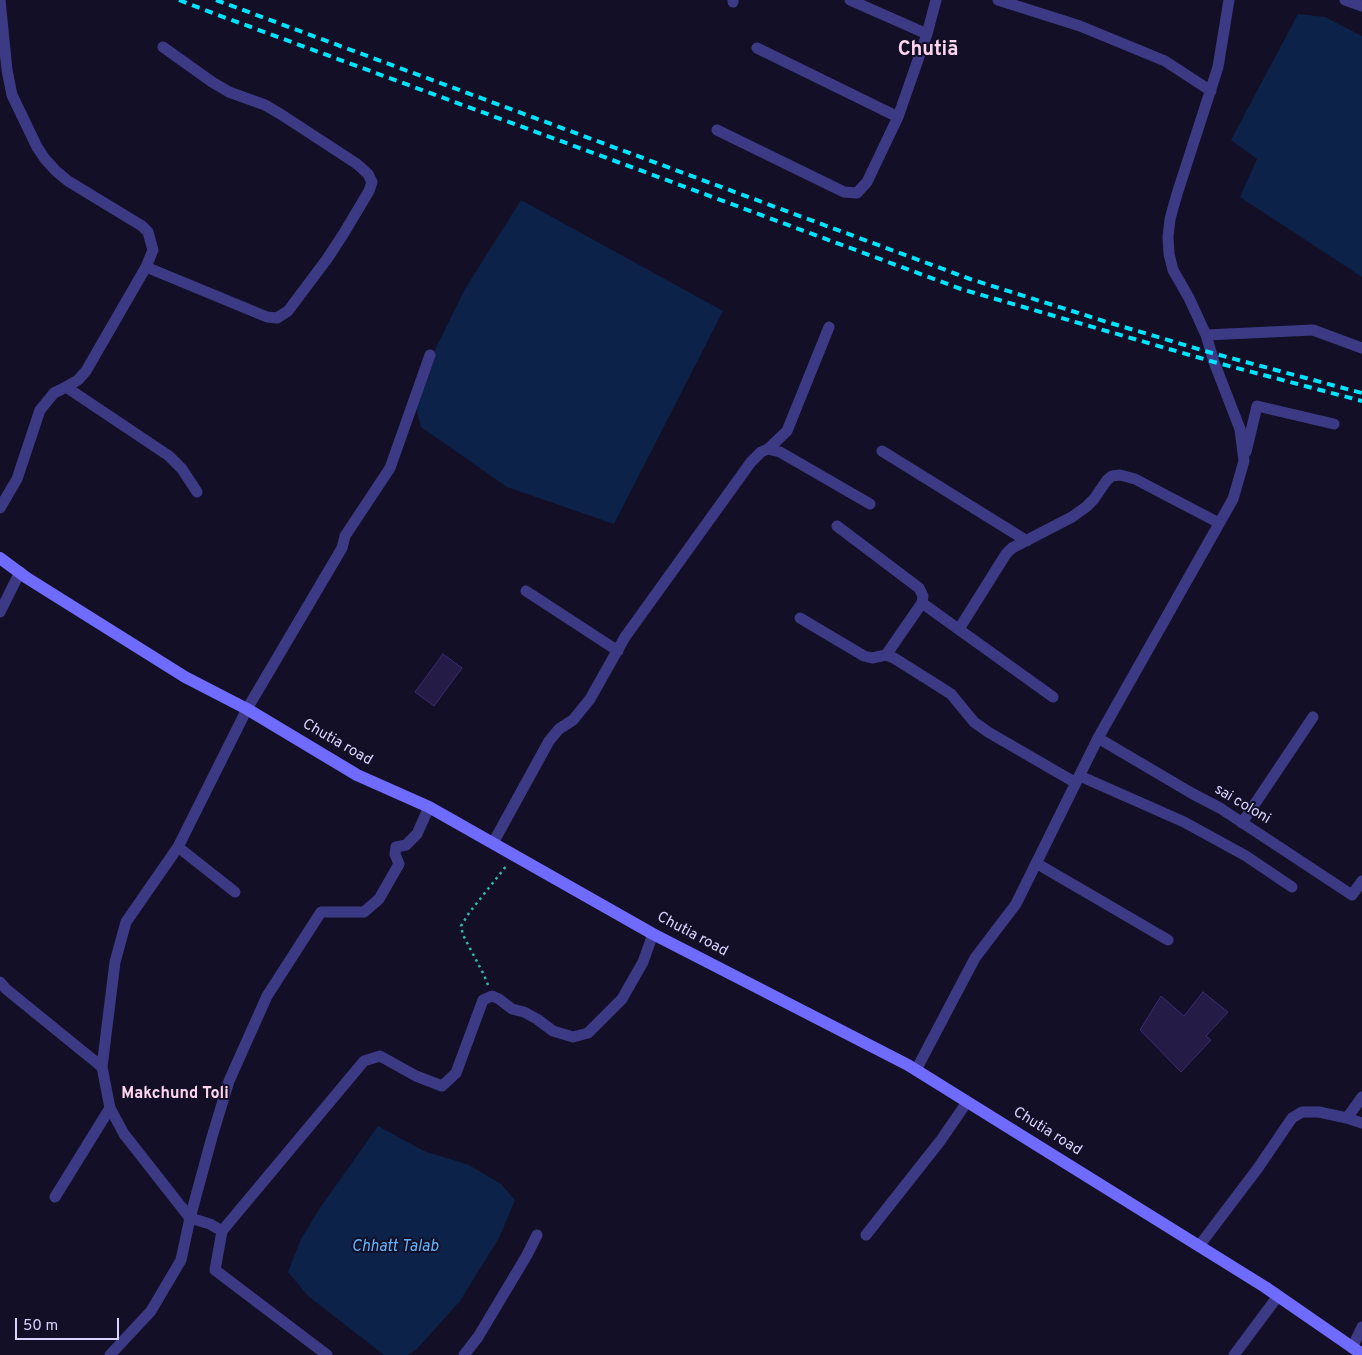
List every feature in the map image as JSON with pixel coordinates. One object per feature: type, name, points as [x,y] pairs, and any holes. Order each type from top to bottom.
[{"type":"street","points":[[0,0],[7,70],[12,96],[37,147],[45,159],[68,181],[135,221],[148,232],[153,250],[146,268],[86,371],[78,380],[54,393],[40,410],[17,479],[0,508]]},
{"type":"street","points":[[850,0],[927,34]]},
{"type":"street","points":[[717,130],[844,192],[857,193],[867,182],[898,117],[927,34],[936,0]]},
{"type":"street","points":[[998,0],[1080,26],[1165,61],[1211,91]]},
{"type":"street","points":[[1229,0],[1218,67],[1170,219],[1168,254],[1173,270],[1190,298],[1206,335],[1214,362],[1240,430],[1244,461]]},
{"type":"street","points":[[1345,0],[1362,6]]},
{"type":"street","points":[[146,268],[268,318],[277,318],[288,312],[326,259],[344,233],[369,191],[372,182],[368,174],[357,164],[282,115],[266,105],[228,92],[163,48]]},
{"type":"street","points":[[757,48],[898,117]]},
{"type":"street","points":[[493,843],[549,741],[559,729],[573,720],[586,704],[630,630],[751,462],[760,452],[768,449],[787,431],[830,328]]},
{"type":"street","points":[[1206,335],[1313,330],[1362,348]]},
{"type":"street","points":[[222,1231],[210,1224],[190,1218],[124,1134],[110,1108],[102,1067],[115,962],[126,922],[178,847],[247,709],[342,548],[345,536],[390,468],[430,355]]},
{"type":"street","points":[[66,387],[169,456],[182,469],[197,492]]},
{"type":"street","points":[[916,1070],[975,958],[1016,904],[1098,738],[1233,499],[1257,406],[1334,424]]},
{"type":"street","points":[[768,449],[780,452],[870,504]]},
{"type":"street","points":[[882,451],[1027,541]]},
{"type":"street","points":[[958,629],[1003,558],[1012,548],[1072,517],[1086,507],[1112,476],[1120,475],[1136,479],[1219,523]]},
{"type":"street","points":[[837,526],[919,588],[923,596],[922,603],[886,655]]},
{"type":"street","name":"Chutia road","points":[[0,558],[185,677],[247,709],[357,775],[429,807],[654,934],[916,1070],[1278,1296],[1357,1351]]},
{"type":"street","points":[[0,612],[20,572]]},
{"type":"street","points":[[526,591],[618,651]]},
{"type":"street","points":[[922,603],[1053,697]]},
{"type":"street","points":[[800,618],[864,656],[872,658],[886,655],[894,658],[951,694],[974,722],[988,732],[1078,779],[1184,822],[1246,856],[1292,888]]},
{"type":"street","points":[[1242,823],[1313,718]]},
{"type":"street","name":"sai coloni","points":[[1098,738],[1220,808],[1362,902]]},
{"type":"street","points":[[110,1355],[151,1311],[181,1260],[190,1218],[229,1081],[266,996],[321,912],[364,912],[379,899],[399,864],[395,854],[396,847],[406,845],[417,834],[429,807]]},
{"type":"street","points":[[178,847],[235,892]]},
{"type":"street","points":[[1036,863],[1168,940]]},
{"type":"street","points":[[1352,895],[1362,881]]},
{"type":"street","points":[[326,1355],[215,1270],[222,1231],[364,1061],[380,1056],[416,1076],[442,1086],[456,1073],[483,1000],[492,996],[499,999],[512,1010],[524,1012],[537,1019],[553,1031],[573,1037],[588,1033],[622,998],[643,962],[654,934]]},
{"type":"street","points":[[0,982],[6,989],[102,1067]]},
{"type":"street","points":[[1347,1118],[1362,1097]]},
{"type":"street","points":[[866,1235],[941,1140],[966,1102]]},
{"type":"street","points":[[54,1197],[110,1108]]},
{"type":"street","points":[[1199,1246],[1258,1168],[1292,1118],[1302,1112],[1319,1112],[1362,1123]]},
{"type":"street","points":[[464,1355],[478,1337],[537,1235]]},
{"type":"street","points":[[1234,1355],[1278,1296]]},
{"type":"street","points":[[1357,1351],[1362,1327]]},
{"type":"path","points":[[492,996],[463,935],[461,926],[469,913],[515,855]]},
{"type":"water","points":[[1298,14],[1325,17],[1362,36],[1362,277],[1240,197],[1257,159],[1231,140]]},
{"type":"water","points":[[521,200],[723,311],[614,524],[507,487],[421,427],[413,394],[465,289]]},
{"type":"water","name":"Chhatt Talab","points":[[378,1126],[424,1151],[469,1165],[501,1184],[515,1200],[499,1238],[460,1301],[417,1349],[408,1355],[384,1355],[308,1296],[288,1272],[301,1239],[320,1208]]},
{"type":"building","points":[[443,654],[462,668],[434,706],[415,692]]},
{"type":"building","points":[[1203,992],[1228,1012],[1206,1036],[1211,1040],[1181,1072],[1140,1030],[1161,996],[1184,1016]]},
{"type":"railway","points":[[179,0],[961,289],[1214,362],[1362,401]]},
{"type":"railway","points":[[216,0],[970,279],[1212,353],[1362,393]]},
{"type":"district","name":"Chutiā","points":[[928,51]]},
{"type":"district","name":"Makchund Toli","points":[[175,1095]]}]
